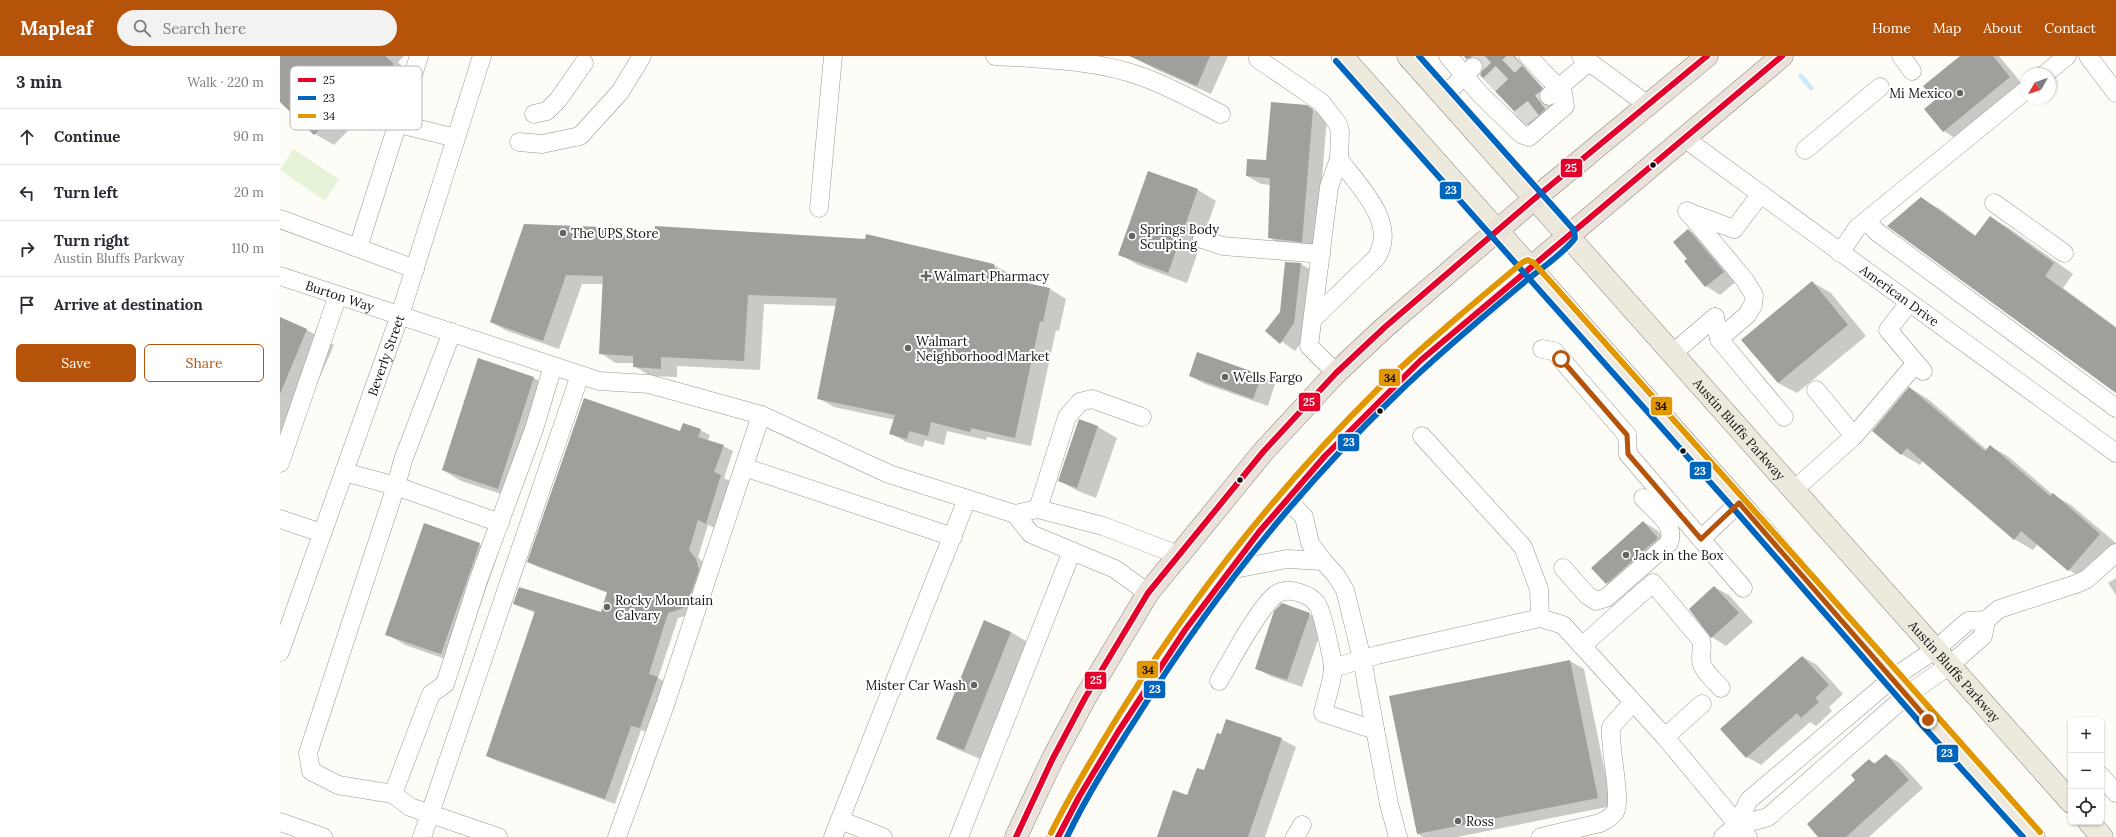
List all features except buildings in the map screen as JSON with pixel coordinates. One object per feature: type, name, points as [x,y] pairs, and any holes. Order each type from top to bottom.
[{"type":"highway","points":[[1016,837],[1052,760],[1085,698],[1148,593],[1263,452],[1336,373],[1385,327],[1534,199],[1707,56]]},
{"type":"highway","points":[[1058,837],[1072,808],[1141,694],[1229,570],[1287,499],[1367,412],[1410,371],[1528,268],[1782,56]]},
{"type":"main road","points":[[1342,56],[1528,268],[1739,503],[2034,837]]},
{"type":"main road","name":"Austin Bluffs Parkway","points":[[1408,56],[2068,799]]},
{"type":"main road","points":[[2092,825],[2102,837]]},
{"type":"street","points":[[416,66],[419,56]]},
{"type":"street","name":"Beverly Street","points":[[280,652],[400,315],[482,56]]},
{"type":"street","points":[[519,142],[542,144],[580,136],[620,92],[642,56]]},
{"type":"street","points":[[820,208],[833,56]]},
{"type":"street","points":[[995,56],[1067,61],[1118,70],[1142,77],[1185,95],[1221,114]]},
{"type":"street","points":[[1448,56],[1469,72],[1516,122],[1521,134],[1529,137],[1565,106],[1563,92],[1553,92],[1521,57]]},
{"type":"street","points":[[1901,56],[1912,71]]},
{"type":"street","points":[[2052,68],[2067,56]]},
{"type":"street","points":[[2088,56],[2116,93]]},
{"type":"street","points":[[1258,59],[1321,102],[1338,124],[1340,132],[1339,159],[1329,187],[1309,346],[1336,373]]},
{"type":"street","points":[[1553,92],[1585,59],[1648,105]]},
{"type":"street","points":[[534,114],[548,111],[558,100],[584,63]]},
{"type":"street","points":[[1444,96],[1469,72]]},
{"type":"street","points":[[1805,150],[1880,87]]},
{"type":"street","points":[[1840,253],[1858,228],[2020,95]]},
{"type":"street","points":[[358,248],[397,130]]},
{"type":"street","points":[[422,130],[456,138]]},
{"type":"street","name":"American Drive","points":[[1684,138],[1760,195],[2116,453]]},
{"type":"street","points":[[1313,319],[1376,258],[1380,251],[1383,235],[1378,214],[1339,159]]},
{"type":"street","points":[[1718,339],[1747,314],[1753,305],[1754,295],[1744,280],[1688,211],[1734,229],[1760,195]]},
{"type":"street","points":[[1994,203],[2064,253]]},
{"type":"street","points":[[280,219],[415,269]]},
{"type":"street","points":[[1867,221],[1877,232],[2116,408]]},
{"type":"street","points":[[1202,239],[1224,246],[1321,254]]},
{"type":"street","name":"Burton Way","points":[[280,276],[599,381],[649,384],[761,415],[889,474],[1015,514]]},
{"type":"street","points":[[280,463],[338,295]]},
{"type":"street","points":[[1794,490],[1854,436],[1920,367],[1888,330],[1909,303]]},
{"type":"street","points":[[1672,354],[1715,316],[1718,339],[1784,417]]},
{"type":"street","points":[[452,332],[403,460],[396,486],[308,753],[311,771],[338,784],[393,794],[410,808],[498,837]]},
{"type":"street","points":[[1542,349],[1554,351],[1627,435],[1628,454],[1743,588]]},
{"type":"street","points":[[393,794],[431,694],[445,684],[534,429],[553,366]]},
{"type":"street","points":[[422,837],[580,375]]},
{"type":"street","points":[[1816,390],[1854,436]]},
{"type":"street","points":[[1038,509],[1067,417],[1080,402],[1092,398],[1142,417]]},
{"type":"street","points":[[617,837],[665,704],[761,415]]},
{"type":"street","points":[[1422,436],[1523,547],[1539,589],[1540,618]]},
{"type":"street","points":[[744,467],[952,537]]},
{"type":"street","points":[[344,472],[396,486],[500,523]]},
{"type":"street","points":[[1563,568],[1587,595],[1596,601],[1606,598],[1669,543],[1672,535],[1670,526],[1643,498]]},
{"type":"street","points":[[834,837],[967,499]]},
{"type":"street","points":[[1287,499],[1304,517],[1310,543],[1323,562],[1335,574],[1345,590],[1362,659],[1375,730],[1398,837]]},
{"type":"street","points":[[1701,539],[1739,503]]},
{"type":"street","points":[[1148,593],[1115,569],[1032,534],[1015,514],[1038,509],[1103,526],[1178,555]]},
{"type":"street","points":[[280,519],[322,534]]},
{"type":"street","points":[[959,837],[1072,551]]},
{"type":"street","points":[[1742,831],[1749,800],[1893,678],[1936,649],[1968,621],[1986,620],[2000,609],[2082,582],[2116,553]]},
{"type":"street","points":[[1229,570],[1287,559],[1323,562]]},
{"type":"street","points":[[1582,646],[1650,585],[1701,640],[1704,648],[1701,659],[1703,668],[1721,688]]},
{"type":"street","points":[[1219,681],[1266,603],[1279,593],[1293,591],[1307,596],[1318,604],[1323,617],[1333,668],[1323,713],[1375,730]]},
{"type":"street","points":[[1333,668],[1362,659],[1540,618],[1563,625],[1665,737],[1742,831]]},
{"type":"street","points":[[1723,837],[1742,831],[1768,817],[1907,695],[1950,665],[1983,636],[1986,620]]},
{"type":"street","points":[[1541,837],[1600,823],[1608,819],[1615,812],[1618,803],[1611,751],[1611,727],[1633,702]]},
{"type":"street","points":[[1665,737],[1702,704]]},
{"type":"street","points":[[2104,779],[2116,793]]},
{"type":"street","points":[[840,820],[883,837]]},
{"type":"street","points":[[280,822],[317,836]]},
{"type":"green space","points":[[293,149],[339,179],[325,201],[280,170]]},
{"type":"waterway","points":[[1801,76],[1811,88]]},
{"type":"tunnel","points":[[1473,67],[1485,56]]},
{"type":"tunnel","points":[[1489,85],[1516,59]]},
{"type":"tunnel","points":[[1519,119],[1549,96]]},
{"type":"transit line","name":"23","points":[[1067,837],[1118,746],[1194,631],[1256,548],[1289,508],[1359,432],[1411,381],[1442,352],[1557,256],[1575,238],[1574,230],[1419,56]]},
{"type":"transit line","name":"25","points":[[1016,837],[1052,760],[1085,698],[1148,593],[1263,452],[1336,373],[1385,327],[1534,199],[1707,56]]},
{"type":"transit line","name":"25","points":[[1058,837],[1079,797],[1118,732],[1185,630],[1259,532],[1325,456],[1421,360],[1782,56]]},
{"type":"transit line","name":"23","points":[[1336,61],[1733,508],[1922,725],[2023,837]]},
{"type":"transit line","name":"34","points":[[1051,833],[1094,755],[1150,667],[1210,582],[1274,502],[1308,463],[1379,388],[1450,324],[1523,262],[1528,260],[1534,263],[2040,832]]},
{"type":"place","name":"Mi Mexico","points":[[1960,93]]},
{"type":"place","name":"The UPS Store","points":[[563,233]]},
{"type":"place","name":"Springs Body Sculpting","points":[[1132,236]]},
{"type":"place","name":"Walmart Pharmacy","points":[[926,276]]},
{"type":"place","name":"Walmart Neighborhood Market","points":[[908,348]]},
{"type":"place","name":"Wells Fargo","points":[[1225,377]]},
{"type":"place","name":"Jack in the Box","points":[[1626,555]]},
{"type":"place","name":"Rocky Mountain Calvary","points":[[607,607]]},
{"type":"place","name":"Mister Car Wash","points":[[974,685]]},
{"type":"place","name":"Ross","points":[[1458,821]]},
{"type":"route","points":[[1561,359],[1627,435],[1628,454],[1701,539],[1739,503],[1928,720]]}]
